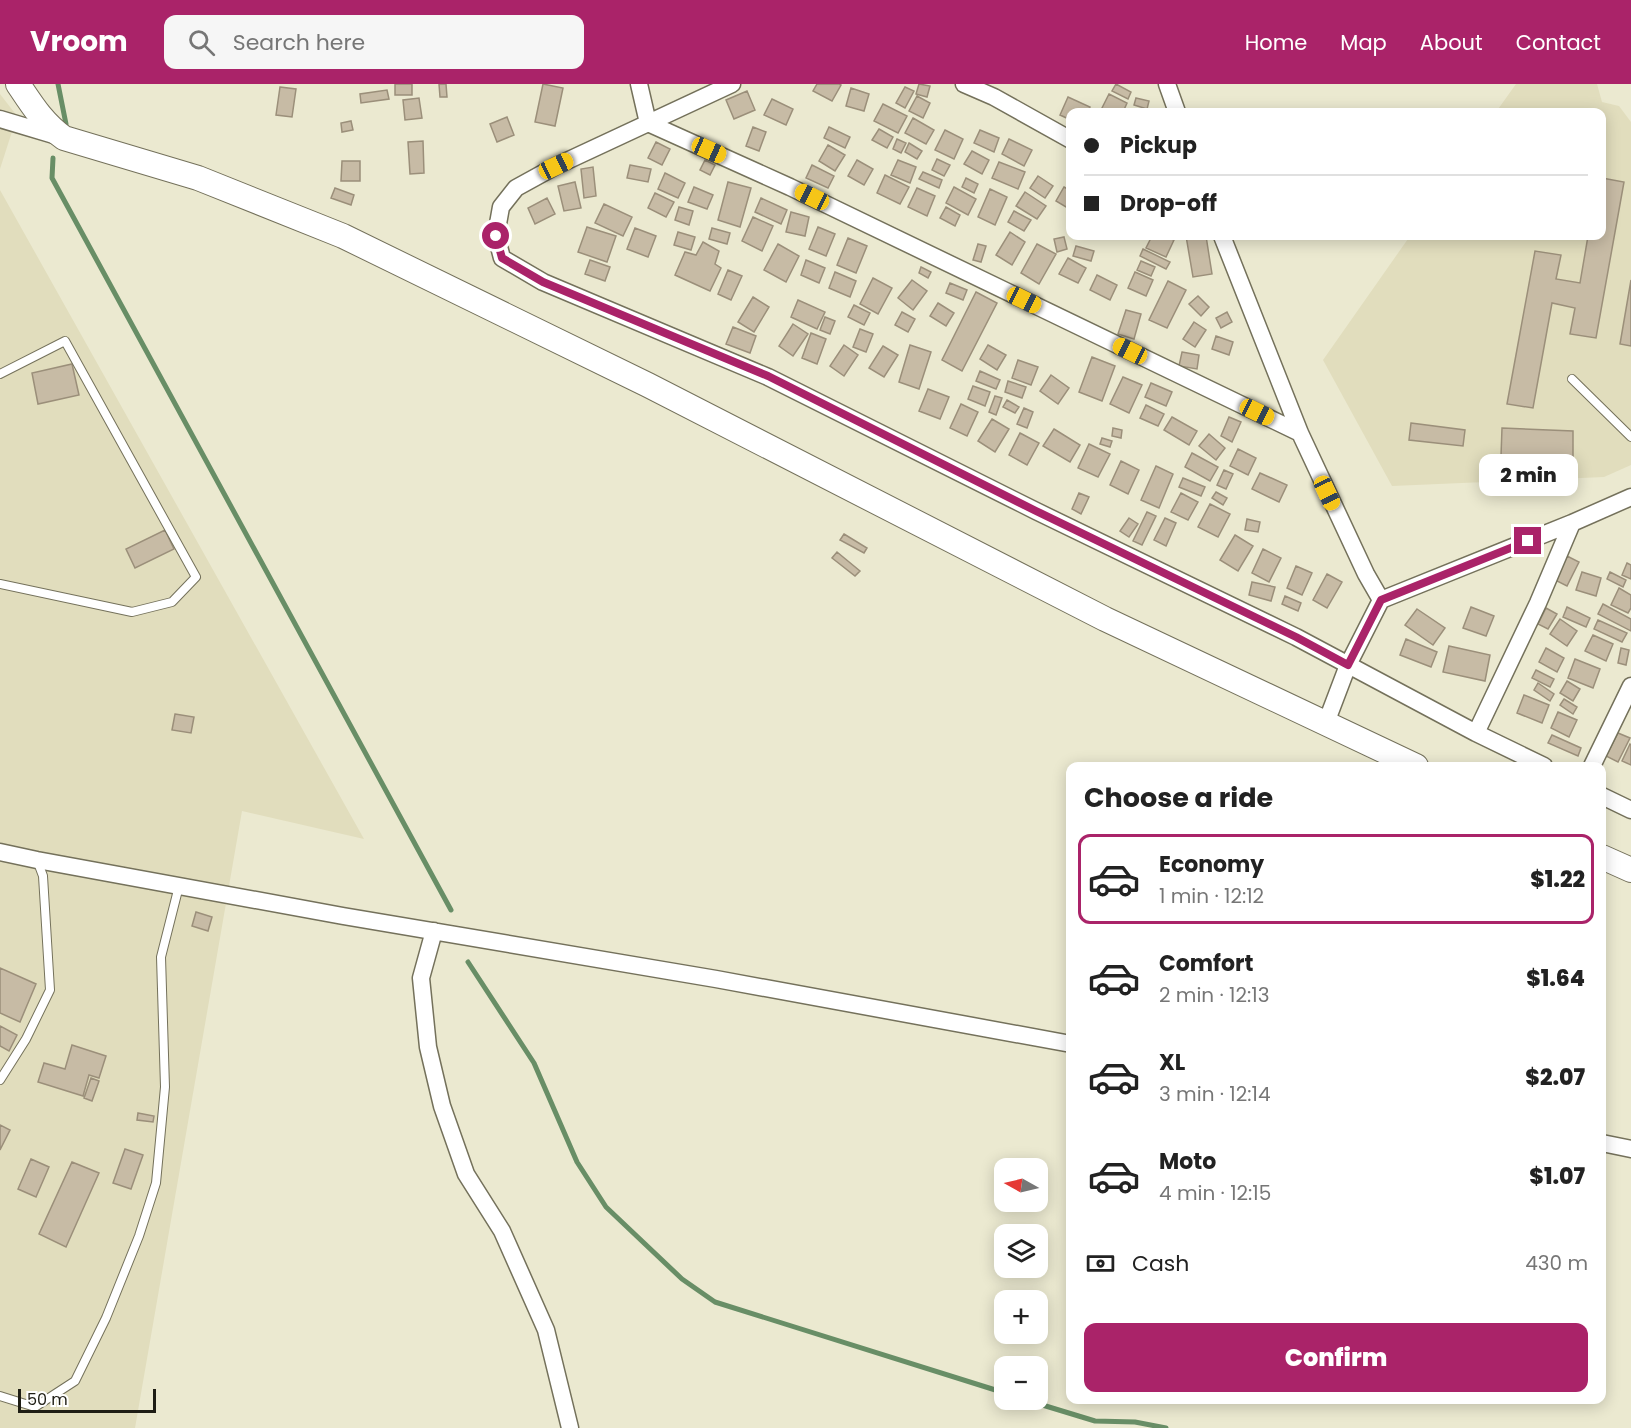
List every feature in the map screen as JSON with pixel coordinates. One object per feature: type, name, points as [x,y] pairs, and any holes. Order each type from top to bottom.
[{"type":"street","points":[[18,84],[49,128],[64,138]]},
{"type":"street","points":[[639,84],[648,123]]},
{"type":"street","points":[[732,84],[556,166],[516,188],[501,207],[496,236],[502,258],[543,282],[768,376],[1036,511],[1296,637],[1476,733],[1536,762]]},
{"type":"street","points":[[964,84],[994,97],[1066,137]]},
{"type":"street","points":[[1167,84],[1176,108]]},
{"type":"street","points":[[0,119],[198,178],[343,236],[648,385],[1105,619],[1408,762]]},
{"type":"street","points":[[648,123],[790,187],[1300,433]]},
{"type":"street","points":[[1224,240],[1300,433],[1366,574],[1381,600]]},
{"type":"street","points":[[1326,723],[1348,665],[1381,600],[1631,497]]},
{"type":"street","points":[[1476,733],[1538,603],[1572,523]]},
{"type":"street","points":[[1594,762],[1631,686]]},
{"type":"street","points":[[1606,798],[1631,810]]},
{"type":"street","points":[[0,852],[179,886],[704,977],[1066,1043]]},
{"type":"street","points":[[1606,858],[1631,870]]},
{"type":"street","points":[[434,931],[421,978],[428,1047],[442,1106],[466,1174],[502,1231],[546,1330],[570,1428]]},
{"type":"street","points":[[1606,1144],[1631,1149]]},
{"type":"lane","points":[[0,374],[65,341],[196,578],[172,602],[132,612],[0,584]]},
{"type":"lane","points":[[1572,379],[1631,436]]},
{"type":"lane","points":[[0,1080],[26,1039],[50,990],[43,876],[37,860]]},
{"type":"lane","points":[[0,1396],[34,1407],[75,1381],[106,1318],[139,1236],[156,1183],[165,1087],[161,957],[179,886]]},
{"type":"shaded area","points":[[1516,84],[1597,84],[1602,102],[1619,106],[1631,122],[1631,465],[1604,477],[1392,486],[1323,360],[1407,240],[1606,240],[1606,108],[1499,108]]},
{"type":"shaded area","points":[[0,94],[17,116],[0,169]]},
{"type":"shaded area","points":[[0,190],[364,839],[242,811],[135,1428],[0,1428]]},
{"type":"building","points":[[395,84],[412,84],[412,95],[395,95]]},
{"type":"building","points":[[439,84],[446,84],[447,97],[440,97]]},
{"type":"building","points":[[543,84],[563,88],[555,126],[535,122]]},
{"type":"building","points":[[817,84],[841,85],[832,101],[813,91]]},
{"type":"building","points":[[919,84],[930,86],[927,97],[916,94]]},
{"type":"building","points":[[1116,84],[1131,92],[1128,99],[1112,91]]},
{"type":"building","points":[[280,87],[296,89],[292,117],[276,115]]},
{"type":"building","points":[[905,87],[914,91],[905,108],[896,103]]},
{"type":"building","points":[[851,88],[869,94],[864,111],[846,106]]},
{"type":"building","points":[[387,90],[389,99],[361,103],[360,94]]},
{"type":"building","points":[[747,91],[755,110],[734,119],[726,100]]},
{"type":"building","points":[[1109,94],[1127,103],[1125,108],[1102,108]]},
{"type":"building","points":[[917,96],[930,103],[923,118],[909,111]]},
{"type":"building","points":[[1068,97],[1090,107],[1066,108],[1066,118],[1060,115]]},
{"type":"building","points":[[419,98],[422,118],[405,120],[403,100]]},
{"type":"building","points":[[1136,98],[1149,101],[1147,108],[1134,105]]},
{"type":"building","points":[[772,99],[793,109],[786,125],[764,115]]},
{"type":"building","points":[[883,104],[907,116],[898,133],[874,121]]},
{"type":"building","points":[[507,117],[514,135],[497,142],[490,124]]},
{"type":"building","points":[[913,118],[934,130],[926,144],[905,133]]},
{"type":"building","points":[[351,121],[353,130],[342,132],[341,123]]},
{"type":"building","points":[[753,127],[766,132],[759,151],[746,146]]},
{"type":"building","points":[[829,127],[850,137],[845,148],[824,138]]},
{"type":"building","points":[[879,129],[893,137],[887,148],[872,140]]},
{"type":"building","points":[[945,130],[963,139],[954,159],[935,150]]},
{"type":"building","points":[[980,130],[999,138],[994,152],[974,143]]},
{"type":"building","points":[[897,139],[906,143],[901,153],[893,149]]},
{"type":"building","points":[[1009,139],[1032,150],[1024,166],[1002,154]]},
{"type":"building","points":[[423,141],[424,173],[410,174],[408,142]]},
{"type":"building","points":[[656,142],[670,149],[662,165],[648,158]]},
{"type":"building","points":[[909,143],[922,151],[917,159],[905,152]]},
{"type":"building","points":[[828,145],[845,155],[835,171],[819,161]]},
{"type":"building","points":[[972,151],[989,160],[982,174],[964,164]]},
{"type":"building","points":[[937,159],[950,165],[944,176],[932,170]]},
{"type":"building","points":[[705,160],[715,165],[710,175],[700,170]]},
{"type":"building","points":[[857,160],[873,169],[864,185],[848,176]]},
{"type":"building","points":[[898,160],[916,167],[910,183],[891,175]]},
{"type":"building","points":[[342,161],[360,161],[360,181],[341,181]]},
{"type":"building","points":[[999,162],[1025,172],[1018,189],[992,178]]},
{"type":"building","points":[[630,165],[651,169],[648,182],[627,178]]},
{"type":"building","points":[[812,165],[834,176],[828,188],[806,178]]},
{"type":"building","points":[[593,167],[596,196],[584,198],[581,169]]},
{"type":"building","points":[[923,172],[942,180],[939,188],[919,179]]},
{"type":"building","points":[[665,173],[685,183],[678,198],[658,189]]},
{"type":"building","points":[[885,175],[909,187],[900,204],[877,193]]},
{"type":"building","points":[[1038,176],[1053,186],[1045,198],[1030,188]]},
{"type":"building","points":[[966,178],[978,184],[974,193],[962,187]]},
{"type":"building","points":[[1606,179],[1624,182],[1596,338],[1570,334],[1575,308],[1552,303],[1533,408],[1507,404],[1535,251],[1561,255],[1556,279],[1580,283],[1587,240],[1606,240]]},
{"type":"building","points":[[575,182],[581,208],[564,211],[558,186]]},
{"type":"building","points":[[728,182],[751,188],[740,227],[718,220]]},
{"type":"building","points":[[694,187],[713,195],[707,209],[688,202]]},
{"type":"building","points":[[954,187],[976,199],[968,215],[946,203]]},
{"type":"building","points":[[1064,187],[1066,188],[1066,207],[1056,201]]},
{"type":"building","points":[[335,188],[354,195],[351,205],[331,198]]},
{"type":"building","points":[[917,188],[935,196],[927,216],[908,207]]},
{"type":"building","points":[[990,189],[1007,197],[995,225],[978,217]]},
{"type":"building","points":[[1025,192],[1046,206],[1037,219],[1016,206]]},
{"type":"building","points":[[655,193],[674,202],[666,217],[648,208]]},
{"type":"building","points":[[547,198],[555,214],[535,224],[528,208]]},
{"type":"building","points":[[761,198],[787,210],[781,224],[755,212]]},
{"type":"building","points":[[604,204],[632,217],[623,236],[595,223]]},
{"type":"building","points":[[679,207],[693,211],[689,225],[675,220]]},
{"type":"building","points":[[946,207],[960,215],[955,226],[940,218]]},
{"type":"building","points":[[1014,211],[1031,220],[1024,231],[1008,222]]},
{"type":"building","points":[[791,212],[809,217],[805,236],[786,232]]},
{"type":"building","points":[[753,217],[773,226],[762,251],[742,241]]},
{"type":"building","points":[[587,227],[616,236],[607,262],[578,252]]},
{"type":"building","points":[[818,227],[835,234],[826,256],[809,249]]},
{"type":"building","points":[[635,228],[656,236],[648,257],[627,249]]},
{"type":"building","points":[[712,228],[730,233],[727,244],[709,239]]},
{"type":"building","points":[[678,232],[695,237],[691,250],[674,245]]},
{"type":"building","points":[[1010,232],[1025,242],[1012,265],[996,255]]},
{"type":"building","points":[[1064,237],[1067,249],[1057,252],[1054,239]]},
{"type":"building","points":[[848,238],[867,246],[856,273],[837,265]]},
{"type":"building","points":[[1150,240],[1174,240],[1166,257],[1146,248]]},
{"type":"building","points":[[1187,240],[1207,240],[1212,274],[1193,277]]},
{"type":"building","points":[[703,242],[719,251],[715,264],[721,268],[710,291],[675,275],[685,252],[696,255]]},
{"type":"building","points":[[778,244],[799,256],[786,282],[764,270]]},
{"type":"building","points":[[978,244],[986,246],[981,262],[973,260]]},
{"type":"building","points":[[1037,244],[1056,254],[1039,284],[1021,273]]},
{"type":"building","points":[[1076,246],[1094,251],[1091,261],[1073,256]]},
{"type":"building","points":[[1143,249],[1170,262],[1166,269],[1140,256]]},
{"type":"building","points":[[1068,258],[1086,268],[1078,283],[1059,274]]},
{"type":"building","points":[[590,260],[610,267],[605,281],[585,274]]},
{"type":"building","points":[[806,260],[825,268],[819,283],[801,275]]},
{"type":"building","points":[[1141,261],[1155,267],[1151,276],[1137,270]]},
{"type":"building","points":[[921,267],[931,272],[928,278],[919,273]]},
{"type":"building","points":[[728,270],[742,276],[731,300],[718,294]]},
{"type":"building","points":[[835,272],[856,281],[850,297],[829,288]]},
{"type":"building","points":[[1135,272],[1153,280],[1146,296],[1128,288]]},
{"type":"building","points":[[1097,275],[1117,285],[1110,300],[1090,290]]},
{"type":"building","points":[[873,278],[892,288],[878,314],[860,304]]},
{"type":"building","points":[[912,280],[927,291],[913,310],[898,298]]},
{"type":"building","points":[[1631,280],[1631,346],[1620,344]]},
{"type":"building","points":[[1168,281],[1186,290],[1167,328],[1149,320]]},
{"type":"building","points":[[950,283],[967,290],[963,300],[946,293]]},
{"type":"building","points":[[976,292],[997,303],[962,371],[942,360]]},
{"type":"building","points":[[1198,296],[1209,307],[1201,316],[1189,304]]},
{"type":"building","points":[[753,297],[769,307],[754,332],[738,322]]},
{"type":"building","points":[[798,300],[825,312],[817,329],[791,317]]},
{"type":"building","points":[[938,303],[954,313],[946,326],[930,316]]},
{"type":"building","points":[[854,305],[870,313],[864,325],[848,317]]},
{"type":"building","points":[[1126,310],[1141,314],[1134,339],[1118,334]]},
{"type":"building","points":[[902,312],[915,319],[908,332],[895,325]]},
{"type":"building","points":[[1227,312],[1232,322],[1221,328],[1216,318]]},
{"type":"building","points":[[825,317],[835,321],[830,334],[820,330]]},
{"type":"building","points":[[1194,322],[1206,330],[1195,347],[1183,339]]},
{"type":"building","points":[[793,324],[808,334],[793,356],[779,346]]},
{"type":"building","points":[[733,327],[756,336],[750,353],[726,344]]},
{"type":"building","points":[[860,329],[873,334],[866,352],[853,347]]},
{"type":"building","points":[[811,333],[826,339],[817,364],[802,358]]},
{"type":"building","points":[[1216,336],[1233,342],[1229,355],[1212,349]]},
{"type":"building","points":[[844,345],[858,355],[844,376],[830,366]]},
{"type":"building","points":[[910,345],[931,352],[919,389],[899,382]]},
{"type":"building","points":[[988,345],[1006,355],[997,370],[980,359]]},
{"type":"building","points":[[883,346],[898,355],[884,377],[869,368]]},
{"type":"building","points":[[1182,352],[1199,355],[1197,369],[1179,366]]},
{"type":"building","points":[[1092,357],[1115,366],[1102,401],[1079,392]]},
{"type":"building","points":[[1018,360],[1038,367],[1031,385],[1012,378]]},
{"type":"building","points":[[72,364],[79,395],[38,404],[32,373]]},
{"type":"building","points":[[980,371],[1000,380],[996,389],[976,381]]},
{"type":"building","points":[[1051,375],[1069,388],[1058,404],[1040,391]]},
{"type":"building","points":[[1123,377],[1142,385],[1129,413],[1110,404]]},
{"type":"building","points":[[1008,381],[1026,387],[1022,398],[1005,392]]},
{"type":"building","points":[[1151,383],[1172,392],[1166,406],[1145,397]]},
{"type":"building","points":[[973,386],[990,392],[985,406],[968,399]]},
{"type":"building","points":[[928,389],[949,397],[940,419],[919,411]]},
{"type":"building","points":[[995,396],[1002,398],[996,415],[989,412]]},
{"type":"building","points":[[1007,400],[1019,407],[1015,413],[1003,407]]},
{"type":"building","points":[[961,404],[978,412],[967,436],[950,428]]},
{"type":"building","points":[[1146,405],[1164,414],[1158,426],[1140,418]]},
{"type":"building","points":[[1024,408],[1033,412],[1027,428],[1017,424]]},
{"type":"building","points":[[1172,417],[1197,431],[1189,445],[1164,430]]},
{"type":"building","points":[[1229,417],[1241,422],[1232,442],[1221,436]]},
{"type":"building","points":[[992,419],[1009,429],[995,452],[978,441]]},
{"type":"building","points":[[1411,423],[1465,430],[1463,446],[1409,440]]},
{"type":"building","points":[[1113,428],[1122,430],[1121,438],[1112,436]]},
{"type":"building","points":[[1502,428],[1573,431],[1573,459],[1501,456]]},
{"type":"building","points":[[1054,429],[1080,445],[1070,462],[1043,446]]},
{"type":"building","points":[[1020,433],[1039,443],[1027,465],[1009,455]]},
{"type":"building","points":[[1209,434],[1225,448],[1216,460],[1199,446]]},
{"type":"building","points":[[1102,438],[1112,441],[1110,447],[1100,444]]},
{"type":"building","points":[[1089,444],[1110,454],[1098,477],[1078,468]]},
{"type":"building","points":[[1238,449],[1256,458],[1248,475],[1230,466]]},
{"type":"building","points":[[1192,453],[1218,467],[1210,481],[1185,467]]},
{"type":"building","points":[[1121,461],[1139,470],[1128,494],[1110,485]]},
{"type":"building","points":[[1156,466],[1173,474],[1159,508],[1141,500]]},
{"type":"building","points":[[1224,470],[1233,474],[1226,489],[1217,485]]},
{"type":"building","points":[[1260,473],[1287,485],[1279,502],[1252,489]]},
{"type":"building","points":[[1183,478],[1205,487],[1201,496],[1179,487]]},
{"type":"building","points":[[1216,492],[1227,498],[1223,505],[1212,498]]},
{"type":"building","points":[[1079,493],[1089,497],[1081,514],[1072,509]]},
{"type":"building","points":[[1181,493],[1198,502],[1188,520],[1171,512]]},
{"type":"building","points":[[1210,504],[1230,514],[1218,537],[1198,527]]},
{"type":"building","points":[[1147,512],[1156,516],[1142,545],[1133,541]]},
{"type":"building","points":[[1129,518],[1138,524],[1129,537],[1120,531]]},
{"type":"building","points":[[1165,518],[1176,523],[1166,546],[1154,540]]},
{"type":"building","points":[[1247,519],[1260,522],[1258,532],[1245,530]]},
{"type":"building","points":[[165,530],[174,549],[135,568],[126,549]]},
{"type":"building","points":[[844,534],[867,548],[864,553],[840,540]]},
{"type":"building","points":[[1235,535],[1253,546],[1238,571],[1220,560]]},
{"type":"building","points":[[1263,549],[1281,558],[1269,582],[1252,573]]},
{"type":"building","points":[[837,552],[860,571],[855,576],[832,558]]},
{"type":"building","points":[[1567,556],[1579,562],[1567,586],[1555,580]]},
{"type":"building","points":[[1627,563],[1631,565],[1631,579],[1622,575]]},
{"type":"building","points":[[1296,566],[1312,573],[1302,595],[1287,588]]},
{"type":"building","points":[[1582,572],[1601,578],[1596,596],[1576,590]]},
{"type":"building","points":[[1610,572],[1626,580],[1623,587],[1607,579]]},
{"type":"building","points":[[1327,574],[1342,582],[1327,608],[1313,600]]},
{"type":"building","points":[[1252,582],[1275,587],[1271,601],[1249,595]]},
{"type":"building","points":[[1619,588],[1631,595],[1631,608],[1628,613],[1611,605]]},
{"type":"building","points":[[1285,596],[1301,603],[1298,611],[1282,604]]},
{"type":"building","points":[[1603,604],[1631,619],[1631,631],[1598,614]]},
{"type":"building","points":[[1471,607],[1494,616],[1486,636],[1463,628]]},
{"type":"building","points":[[1567,607],[1590,618],[1586,627],[1563,617]]},
{"type":"building","points":[[1546,608],[1557,614],[1548,629],[1538,624]]},
{"type":"building","points":[[1417,609],[1445,628],[1433,645],[1405,625]]},
{"type":"building","points":[[1560,619],[1577,631],[1567,646],[1550,634]]},
{"type":"building","points":[[1598,620],[1627,633],[1622,642],[1594,629]]},
{"type":"building","points":[[1593,635],[1613,644],[1606,661],[1585,651]]},
{"type":"building","points":[[1406,639],[1437,652],[1431,667],[1400,655]]},
{"type":"building","points":[[1449,646],[1490,655],[1485,681],[1443,672]]},
{"type":"building","points":[[1546,648],[1564,658],[1557,672],[1539,662]]},
{"type":"building","points":[[1621,648],[1629,650],[1626,665],[1618,663]]},
{"type":"building","points":[[1575,659],[1600,669],[1593,688],[1568,678]]},
{"type":"building","points":[[1536,670],[1554,679],[1550,687],[1532,678]]},
{"type":"building","points":[[1567,681],[1580,689],[1573,701],[1560,693]]},
{"type":"building","points":[[1538,683],[1554,694],[1550,701],[1534,690]]},
{"type":"building","points":[[1524,695],[1549,705],[1542,723],[1517,713]]},
{"type":"building","points":[[1564,699],[1577,707],[1573,714],[1560,705]]},
{"type":"building","points":[[1558,712],[1577,720],[1569,737],[1551,728]]},
{"type":"building","points":[[175,714],[194,717],[191,733],[172,730]]},
{"type":"building","points":[[1618,733],[1630,738],[1618,762],[1606,756]]},
{"type":"building","points":[[1552,735],[1581,748],[1578,756],[1548,743]]},
{"type":"building","points":[[1631,745],[1631,765],[1622,761]]},
{"type":"building","points":[[196,912],[212,917],[208,931],[192,926]]},
{"type":"building","points":[[0,968],[36,984],[20,1022],[0,1013]]},
{"type":"building","points":[[0,1026],[17,1035],[9,1051],[0,1046]]},
{"type":"building","points":[[72,1045],[106,1056],[99,1078],[89,1075],[83,1096],[38,1082],[44,1063],[65,1069]]},
{"type":"building","points":[[91,1078],[99,1081],[92,1101],[84,1098]]},
{"type":"building","points":[[138,1113],[154,1116],[153,1122],[137,1120]]},
{"type":"building","points":[[0,1125],[10,1130],[0,1150]]},
{"type":"building","points":[[125,1149],[143,1155],[131,1189],[113,1183]]},
{"type":"building","points":[[31,1159],[49,1167],[36,1197],[18,1189]]},
{"type":"building","points":[[72,1162],[99,1173],[66,1247],[39,1234]]},
{"type":"waterway","points":[[58,84],[66,124]]},
{"type":"waterway","points":[[53,158],[52,178],[451,910]]},
{"type":"waterway","points":[[468,962],[534,1063],[577,1162],[606,1207],[682,1279],[715,1302],[994,1390]]},
{"type":"waterway","points":[[1048,1407],[1095,1421],[1135,1422],[1166,1428]]},
{"type":"route","points":[[496,236],[502,258],[543,282],[768,376],[1036,511],[1296,637],[1348,665],[1381,600],[1528,541]]}]
